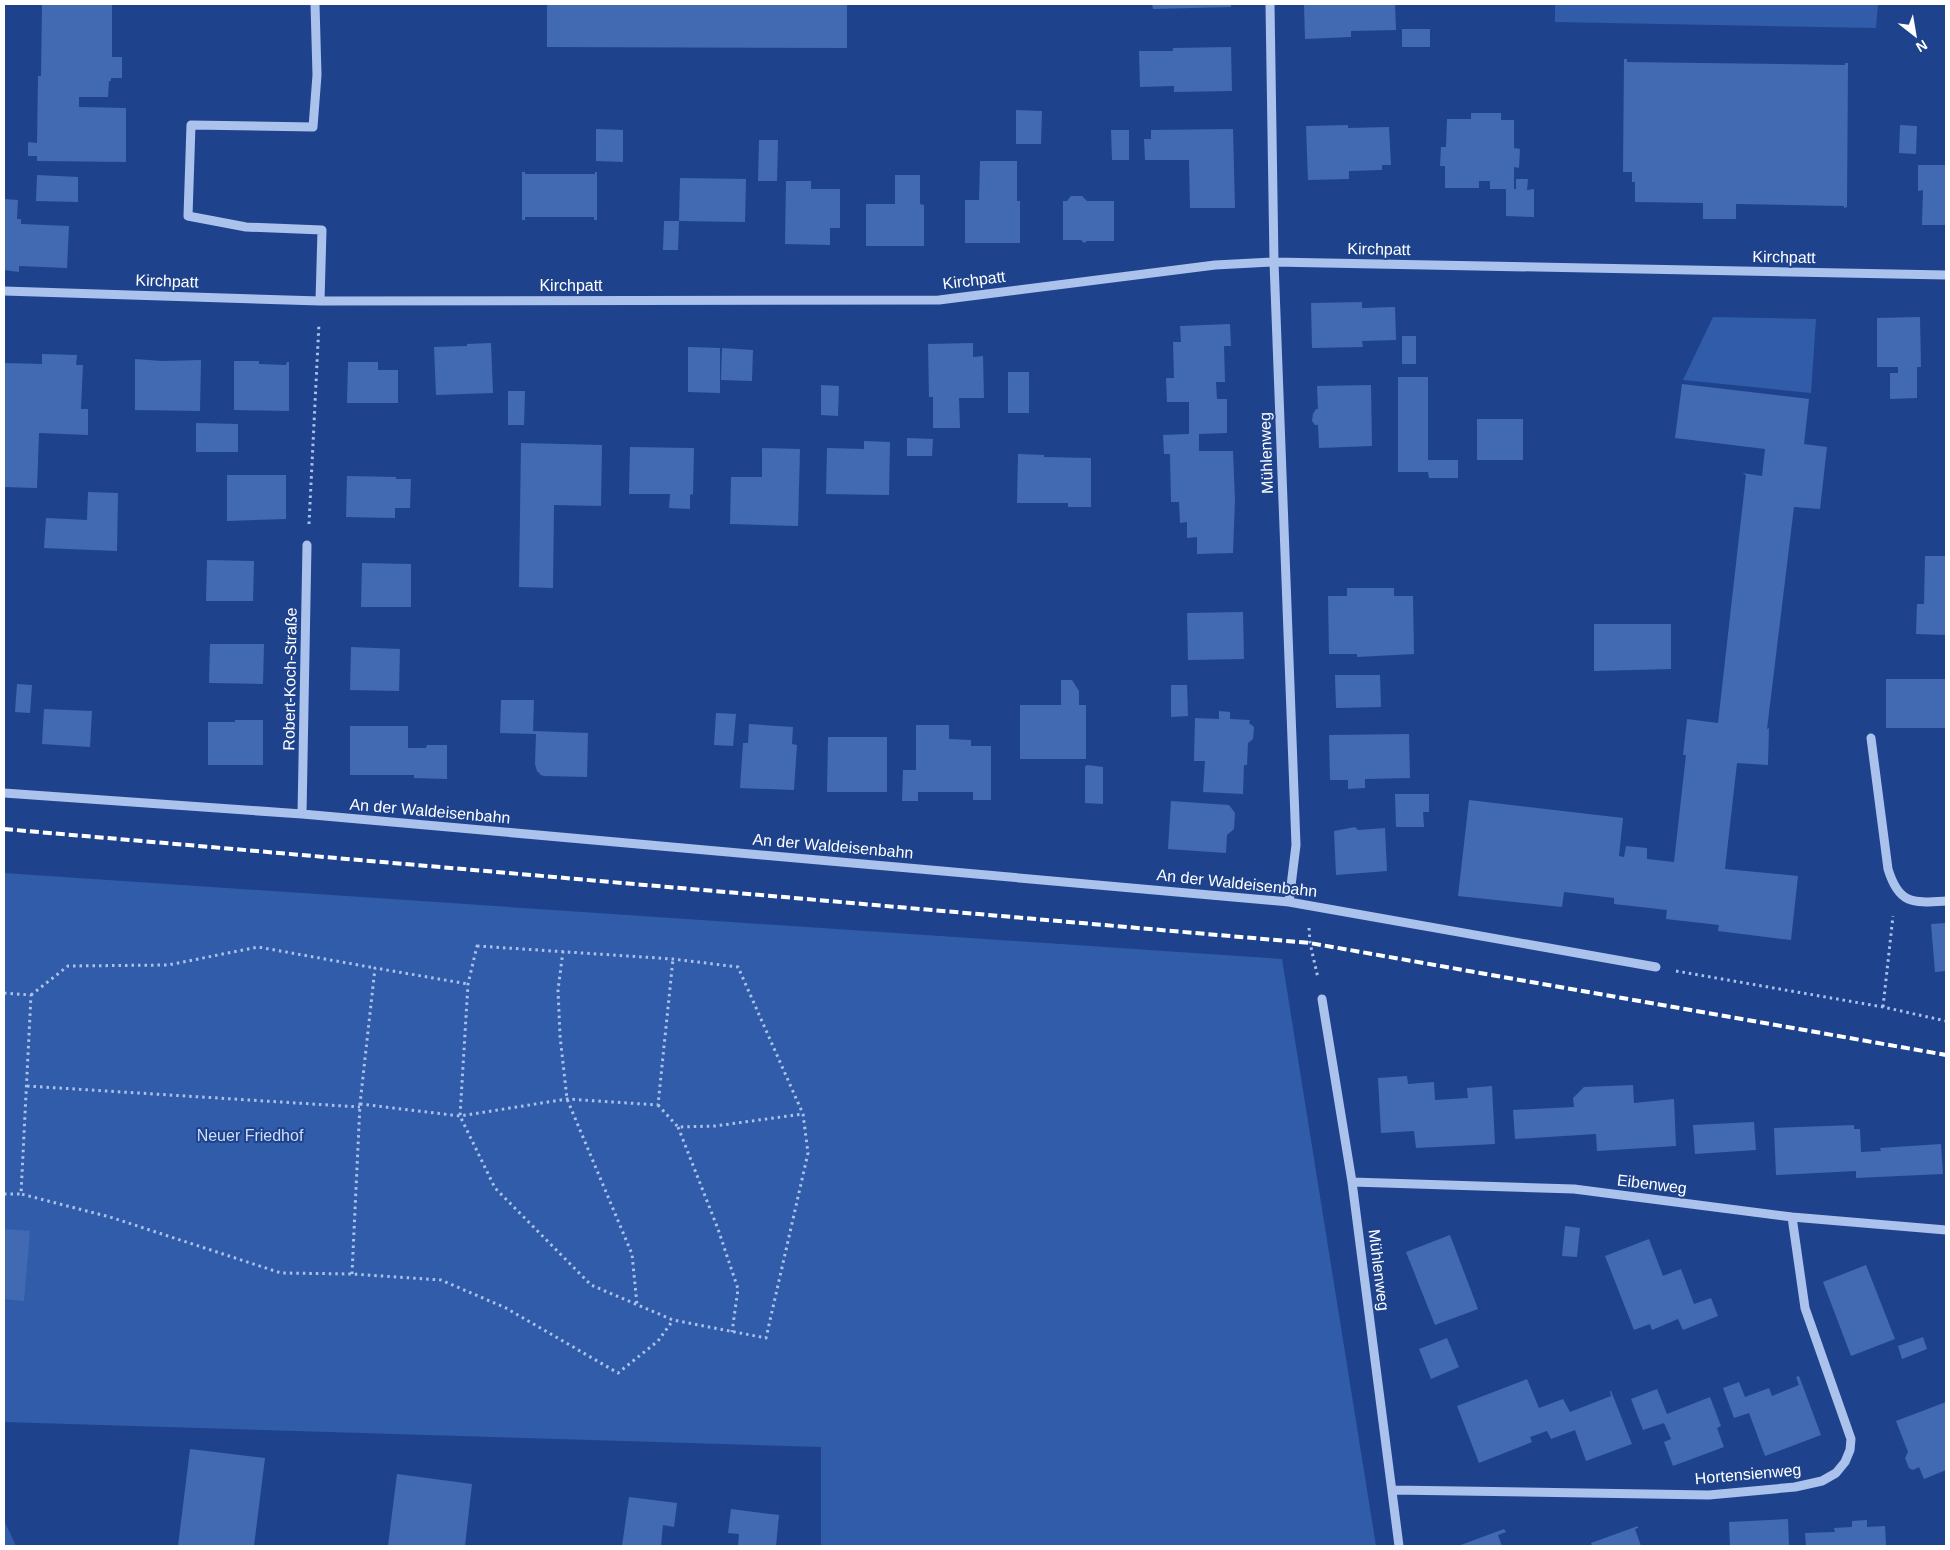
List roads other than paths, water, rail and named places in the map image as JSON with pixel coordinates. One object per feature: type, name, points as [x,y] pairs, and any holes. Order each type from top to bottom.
[{"type":"street","points":[[315,4],[317,75],[313,127],[191,125],[188,216],[246,226],[322,230],[320,301]]},
{"type":"street","name":"Mühlenweg","points":[[1270,4],[1274,262],[1296,845],[1289,902]]},
{"type":"street","name":"Kirchpatt","points":[[4,291],[320,301],[939,300],[1215,265],[1274,262],[1946,275]]},
{"type":"street","name":"Robert-Koch-Straße","points":[[302,814],[308,544]]},
{"type":"street","points":[[1871,738],[1888,869],[1892,884],[1902,897],[1918,903],[1946,901]]},
{"type":"street","name":"An der Waldeisenbahn","points":[[4,793],[302,814],[1289,902],[1656,967]]},
{"type":"street","name":"Mühlenweg","points":[[1322,999],[1352,1182],[1400,1546]]},
{"type":"street","name":"Eibenweg","points":[[1352,1182],[1574,1189],[1792,1217],[1946,1230]]},
{"type":"street","name":"Hortensienweg","points":[[1392,1490],[1709,1495],[1795,1488],[1822,1481],[1836,1473],[1845,1462],[1850,1450],[1851,1438],[1805,1308],[1792,1217]]},
{"type":"railway","points":[[4,829],[1310,943],[1946,1055]]},
{"type":"park label","name":"Neuer Friedhof","points":[[250,1135]]}]
